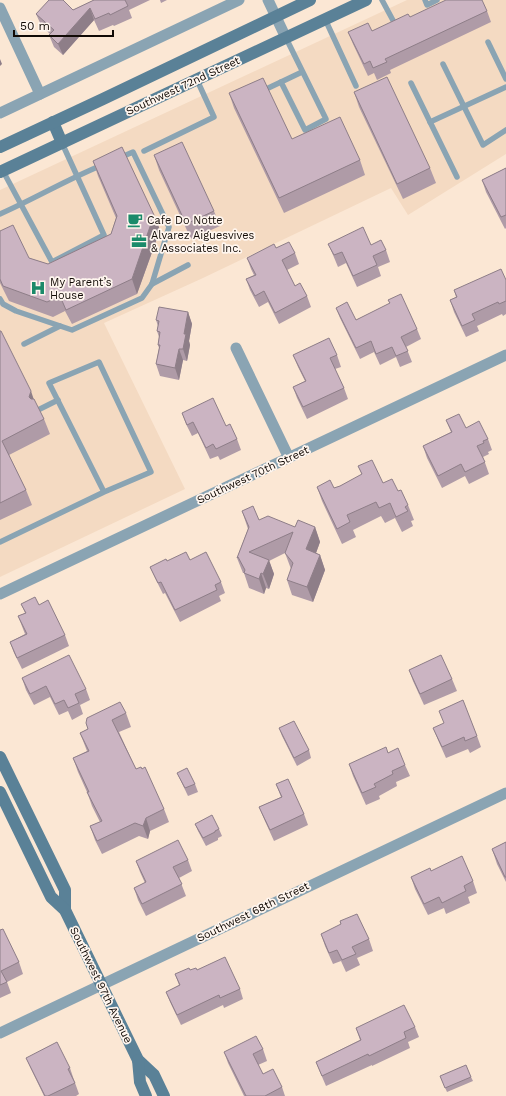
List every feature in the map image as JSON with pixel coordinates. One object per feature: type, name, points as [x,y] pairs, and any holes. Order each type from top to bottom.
[{"type":"main road","name":"Southwest 72nd Street","points":[[0,146],[310,0]]},
{"type":"main road","name":"Southwest 72nd Street","points":[[2,171],[366,0]]},
{"type":"main road","points":[[53,122],[62,143]]},
{"type":"main road","name":"Southwest 97th Avenue","points":[[0,757],[65,890],[65,910]]},
{"type":"main road","name":"Southwest 97th Avenue","points":[[0,792],[51,897],[65,910],[138,1060],[154,1075],[164,1096]]},
{"type":"main road","name":"Southwest 97th Avenue","points":[[138,1060],[140,1082],[146,1096]]},
{"type":"street","points":[[0,113],[239,0]]},
{"type":"street","points":[[268,0],[286,38]]},
{"type":"street","points":[[0,8],[40,94]]},
{"type":"street","points":[[236,348],[290,458]]},
{"type":"street","name":"Southwest 70th Street","points":[[0,594],[506,355]]},
{"type":"street","name":"Southwest 68th Street","points":[[0,1033],[506,793]]},
{"type":"lane","points":[[382,0],[396,26]]},
{"type":"lane","points":[[425,0],[427,5],[437,0]]},
{"type":"lane","points":[[325,19],[356,86]]},
{"type":"lane","points":[[281,82],[304,130],[326,119],[286,38]]},
{"type":"lane","points":[[488,42],[506,79]]},
{"type":"lane","points":[[443,64],[483,145],[506,130]]},
{"type":"lane","points":[[254,94],[302,72]]},
{"type":"lane","points":[[144,150],[214,117],[197,79]]},
{"type":"lane","points":[[411,83],[457,177]]},
{"type":"lane","points":[[430,122],[506,87]]},
{"type":"lane","points":[[2,171],[52,262],[104,235],[62,143]]},
{"type":"lane","points":[[0,299],[3,304],[16,311],[72,330],[142,298],[152,284],[169,227],[133,152],[112,161]]},
{"type":"lane","points":[[0,214],[21,205],[77,175],[105,164]]},
{"type":"lane","points":[[152,284],[188,265]]},
{"type":"lane","points":[[24,344],[60,326]]},
{"type":"lane","points":[[0,542],[104,492],[151,472],[99,362],[49,383],[104,492]]},
{"type":"lane","points":[[38,410],[58,400]]},
{"type":"shaded area","points":[[407,0],[506,0],[506,154],[408,215],[391,188],[203,278],[104,323],[185,489],[0,577],[0,190]]},
{"type":"building","points":[[49,0],[63,0],[73,10],[94,0],[125,0],[128,6],[110,15],[109,13],[95,19],[90,8],[58,44],[49,35],[54,30],[36,14]]},
{"type":"building","points":[[446,0],[482,0],[487,11],[385,59],[387,62],[373,68],[370,61],[364,64],[348,32],[368,23],[372,31],[408,14],[410,17]]},
{"type":"building","points":[[387,77],[430,168],[397,184],[354,92]]},
{"type":"building","points":[[263,78],[292,139],[340,117],[360,160],[279,198],[229,93]]},
{"type":"building","points":[[182,142],[214,211],[186,224],[154,155]]},
{"type":"building","points":[[122,147],[154,215],[132,279],[66,310],[60,296],[47,302],[3,286],[0,279],[0,231],[13,225],[29,258],[48,264],[111,234],[117,216],[93,161]]},
{"type":"building","points":[[506,168],[506,215],[501,217],[482,180]]},
{"type":"building","points":[[363,227],[371,245],[381,240],[386,250],[373,256],[377,265],[353,276],[342,252],[334,255],[328,244]]},
{"type":"building","points":[[289,242],[295,253],[282,260],[295,286],[300,283],[307,296],[275,313],[264,291],[255,296],[246,279],[256,275],[247,258],[274,244],[276,248]]},
{"type":"building","points":[[501,269],[506,280],[506,301],[499,304],[498,302],[472,314],[475,320],[462,326],[450,300],[457,297],[454,290]]},
{"type":"building","points":[[401,294],[417,329],[401,337],[408,351],[396,356],[392,347],[376,354],[371,341],[356,348],[336,308],[347,302],[356,320],[390,303],[388,300]]},
{"type":"building","points":[[159,307],[188,312],[183,349],[179,349],[175,368],[156,364],[160,345],[158,345],[160,332],[157,331],[159,321],[156,320]]},
{"type":"building","points":[[0,331],[31,391],[29,397],[34,399],[44,419],[2,441],[26,490],[0,503]]},
{"type":"building","points":[[329,338],[337,355],[330,358],[344,388],[303,407],[293,387],[306,381],[293,355]]},
{"type":"building","points":[[213,398],[226,426],[230,424],[237,439],[216,449],[213,444],[206,448],[193,422],[187,425],[182,413]]},
{"type":"building","points":[[459,414],[466,428],[479,421],[488,439],[483,441],[484,443],[477,446],[485,462],[465,472],[461,464],[438,476],[423,446],[452,432],[446,420]]},
{"type":"building","points":[[372,460],[383,483],[392,479],[398,491],[401,490],[408,505],[405,507],[408,511],[396,517],[390,503],[379,508],[376,502],[347,515],[350,522],[337,529],[317,487],[330,480],[334,488],[340,486],[362,474],[358,466]]},
{"type":"building","points":[[253,506],[259,520],[268,516],[295,527],[298,520],[315,527],[306,549],[320,555],[307,587],[287,580],[293,563],[285,553],[293,532],[249,552],[269,560],[263,574],[261,573],[259,579],[244,573],[245,570],[238,557],[237,558],[249,527],[242,511]]},
{"type":"building","points":[[186,552],[190,560],[206,552],[221,582],[215,585],[217,590],[175,610],[161,582],[158,583],[150,567],[166,559],[167,561]]},
{"type":"building","points":[[35,597],[39,605],[48,600],[65,635],[17,658],[10,642],[27,634],[18,616],[26,613],[21,604]]},
{"type":"building","points":[[69,655],[86,689],[75,694],[79,703],[68,708],[64,700],[55,704],[46,686],[30,694],[22,678]]},
{"type":"building","points":[[441,655],[452,679],[420,694],[409,670]]},
{"type":"building","points":[[463,700],[477,736],[465,741],[464,737],[442,747],[433,728],[444,723],[439,711]]},
{"type":"building","points":[[120,702],[126,713],[112,720],[136,769],[141,767],[142,769],[145,767],[164,809],[146,818],[143,826],[135,823],[97,841],[90,826],[102,821],[87,792],[89,792],[73,758],[89,751],[80,733],[88,729],[86,723],[87,718]]},
{"type":"building","points":[[294,721],[309,750],[294,758],[279,728]]},
{"type":"building","points":[[386,747],[388,753],[398,748],[405,765],[392,771],[393,774],[374,784],[376,787],[362,793],[349,764]]},
{"type":"building","points":[[187,768],[195,784],[185,788],[177,773]]},
{"type":"building","points":[[288,779],[304,814],[270,830],[259,807],[282,797],[276,784]]},
{"type":"building","points":[[212,815],[219,829],[203,838],[195,824]]},
{"type":"building","points":[[178,840],[188,860],[173,867],[182,884],[142,904],[134,888],[146,882],[136,861]]},
{"type":"building","points":[[506,842],[506,877],[505,877],[492,849]]},
{"type":"building","points":[[462,856],[473,881],[464,886],[466,891],[442,903],[439,897],[424,904],[411,877],[430,868],[431,871]]},
{"type":"building","points":[[357,914],[369,939],[352,947],[356,954],[342,960],[337,950],[329,953],[321,934],[341,924],[340,921]]},
{"type":"building","points":[[3,929],[19,962],[1,971],[7,982],[0,985],[0,930]]},
{"type":"building","points":[[225,957],[240,989],[220,998],[219,995],[177,1015],[166,992],[180,985],[175,974],[189,968],[190,970],[196,968],[197,970]]},
{"type":"building","points":[[404,1005],[415,1027],[404,1032],[406,1038],[322,1076],[316,1062],[361,1040],[356,1028]]},
{"type":"building","points":[[256,1036],[263,1049],[253,1054],[263,1074],[273,1069],[282,1087],[265,1096],[246,1096],[224,1052]]},
{"type":"building","points":[[57,1042],[70,1068],[68,1069],[75,1083],[45,1096],[26,1058]]},
{"type":"building","points":[[466,1065],[471,1077],[445,1088],[440,1076]]},
{"type":"place","name":"Cafe Do Notte","points":[[135,220]]},
{"type":"place","name":"Alvarez Aiguesvives & Associates Inc.","points":[[139,241]]},
{"type":"place","name":"My Parent’s House","points":[[38,288]]}]
